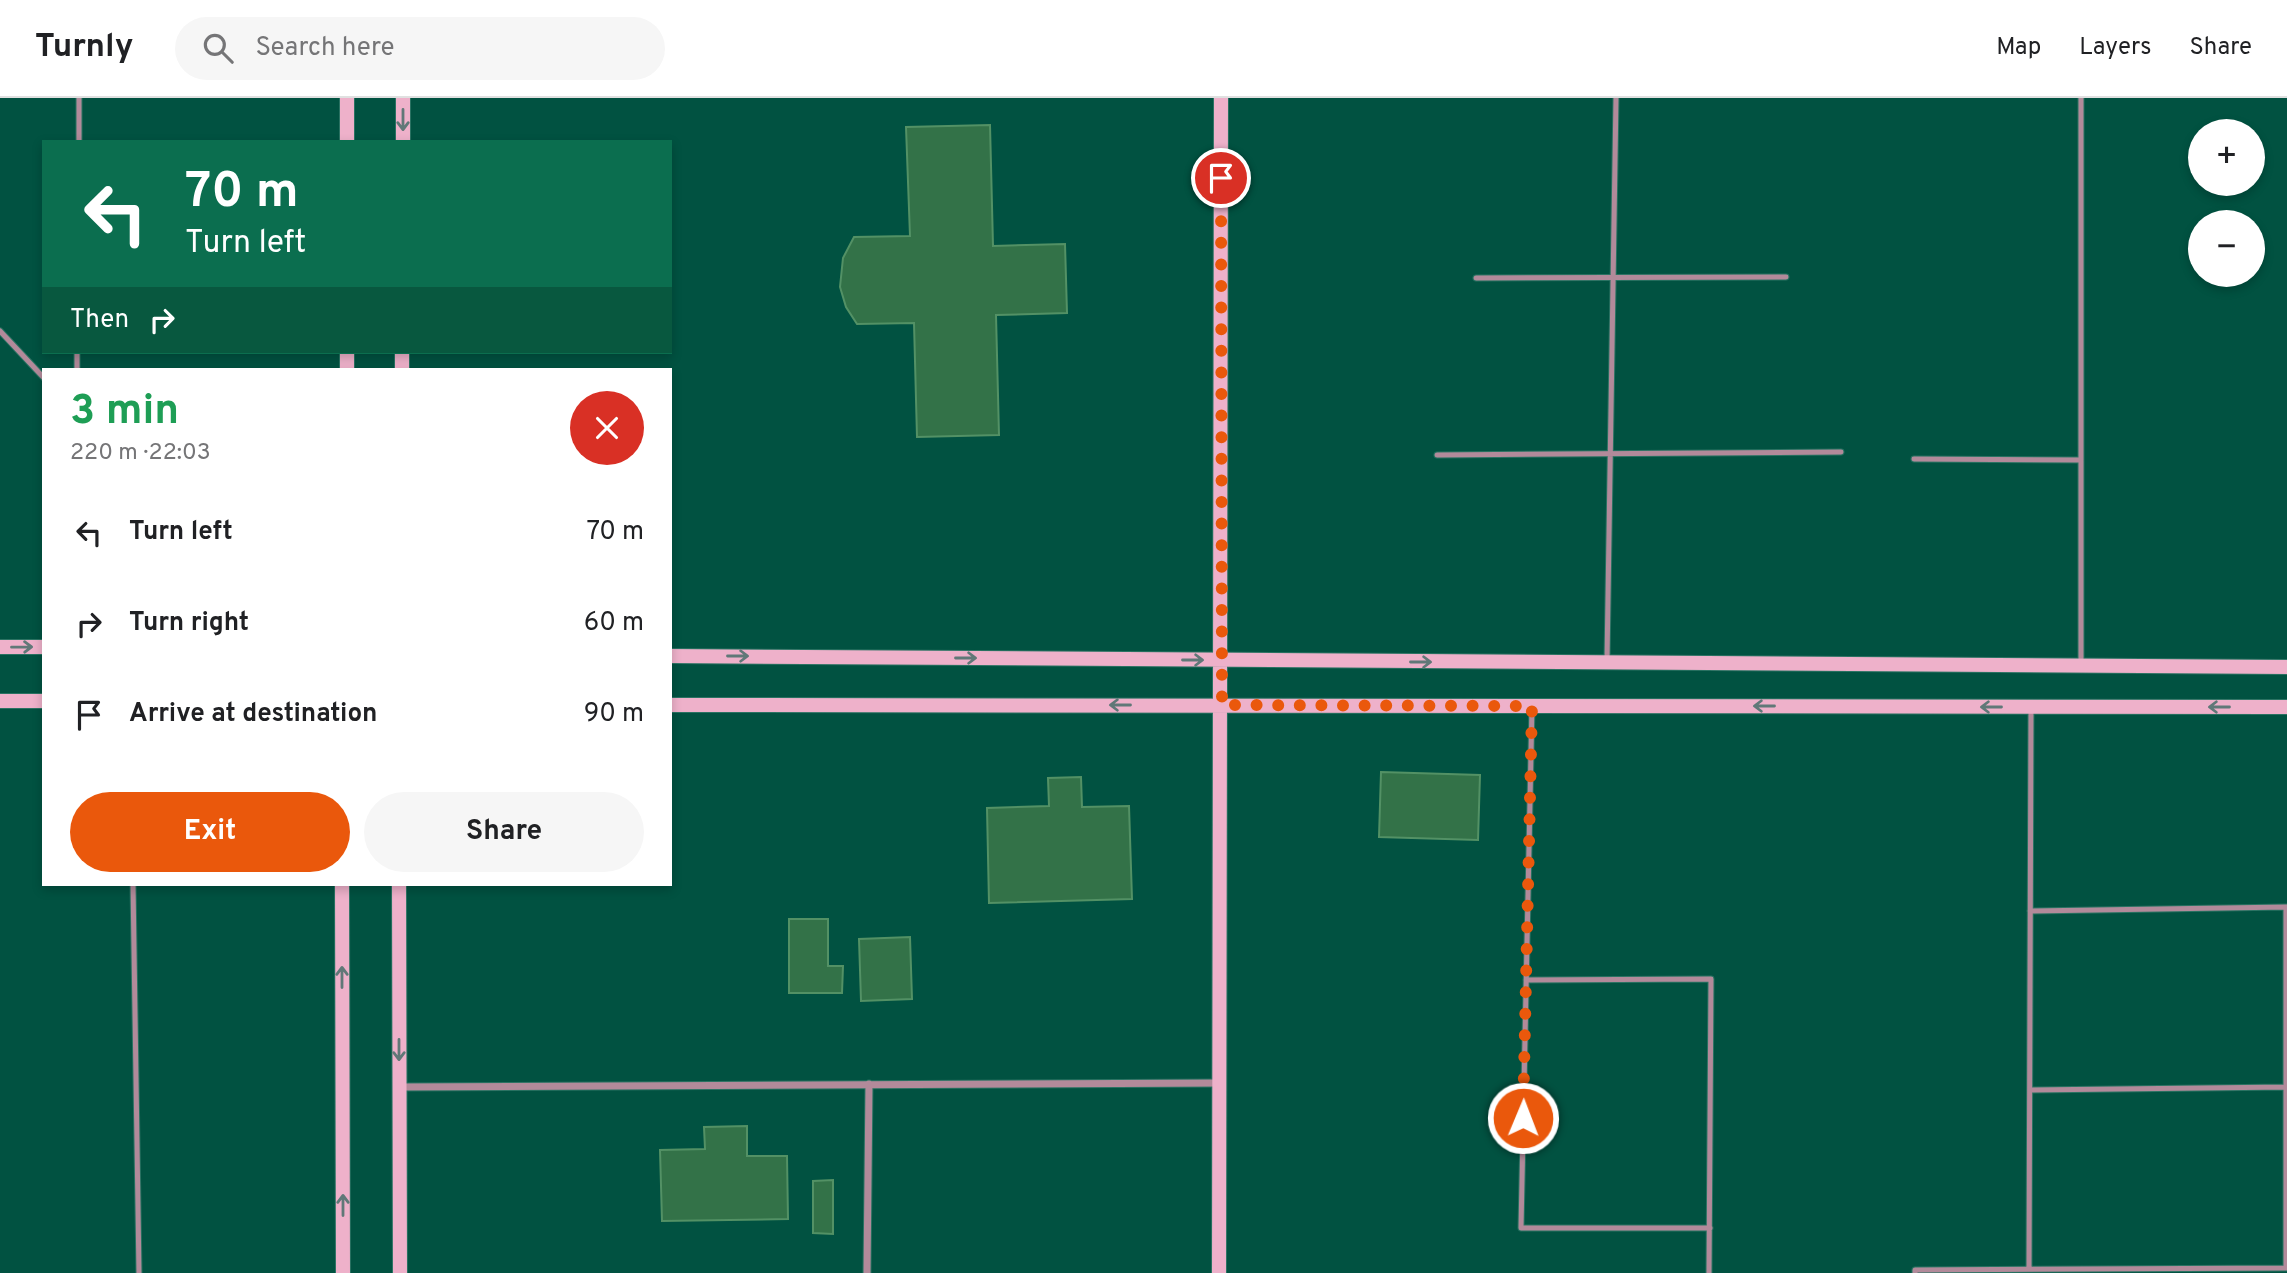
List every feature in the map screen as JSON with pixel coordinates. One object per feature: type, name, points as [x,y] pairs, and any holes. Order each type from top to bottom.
[{"type":"street","points":[[347,98],[347,140]]},
{"type":"street","points":[[402,140],[403,98]]},
{"type":"street","points":[[1219,1273],[1222,98]]},
{"type":"street","points":[[0,647],[42,647]]},
{"type":"street","points":[[672,656],[2287,667]]},
{"type":"street","points":[[0,701],[42,701]]},
{"type":"street","points":[[672,705],[2287,707]]},
{"type":"street","points":[[342,886],[343,1273]]},
{"type":"street","points":[[399,886],[400,1273]]},
{"type":"street","points":[[399,1087],[1220,1083]]},
{"type":"street","points":[[867,1273],[869,1084]]},
{"type":"lane","points":[[79,98],[79,140]]},
{"type":"lane","points":[[1607,663],[1616,98]]},
{"type":"lane","points":[[2081,98],[2081,666]]},
{"type":"lane","points":[[1476,278],[1786,277]]},
{"type":"lane","points":[[0,331],[42,376]]},
{"type":"lane","points":[[1437,455],[1841,453]]},
{"type":"lane","points":[[1914,459],[2081,460]]},
{"type":"lane","points":[[1532,706],[1521,1228],[1710,1228]]},
{"type":"lane","points":[[2029,1269],[2031,707]]},
{"type":"lane","points":[[133,886],[139,1273]]},
{"type":"lane","points":[[1914,1273],[1914,1270],[2286,1268],[2286,907],[2030,911]]},
{"type":"lane","points":[[1526,980],[1712,979],[1709,1273]]},
{"type":"lane","points":[[2030,1090],[2286,1087]]},
{"type":"building","points":[[990,125],[993,246],[1065,244],[1067,313],[996,315],[999,435],[917,437],[914,323],[857,324],[846,307],[840,287],[843,258],[854,237],[910,236],[906,127]]},
{"type":"building","points":[[1381,772],[1480,775],[1478,840],[1379,837]]},
{"type":"building","points":[[1081,777],[1082,807],[1129,806],[1132,899],[989,903],[987,808],[1049,806],[1048,778]]},
{"type":"building","points":[[789,919],[828,919],[828,966],[843,966],[842,993],[789,993]]},
{"type":"building","points":[[910,937],[912,999],[861,1001],[859,939]]},
{"type":"building","points":[[747,1126],[747,1156],[787,1156],[788,1219],[662,1221],[660,1150],[705,1149],[704,1127]]},
{"type":"building","points":[[833,1180],[833,1234],[813,1233],[813,1181]]},
{"type":"route","points":[[1221,178],[1222,705],[1532,706],[1523,1118]]}]
